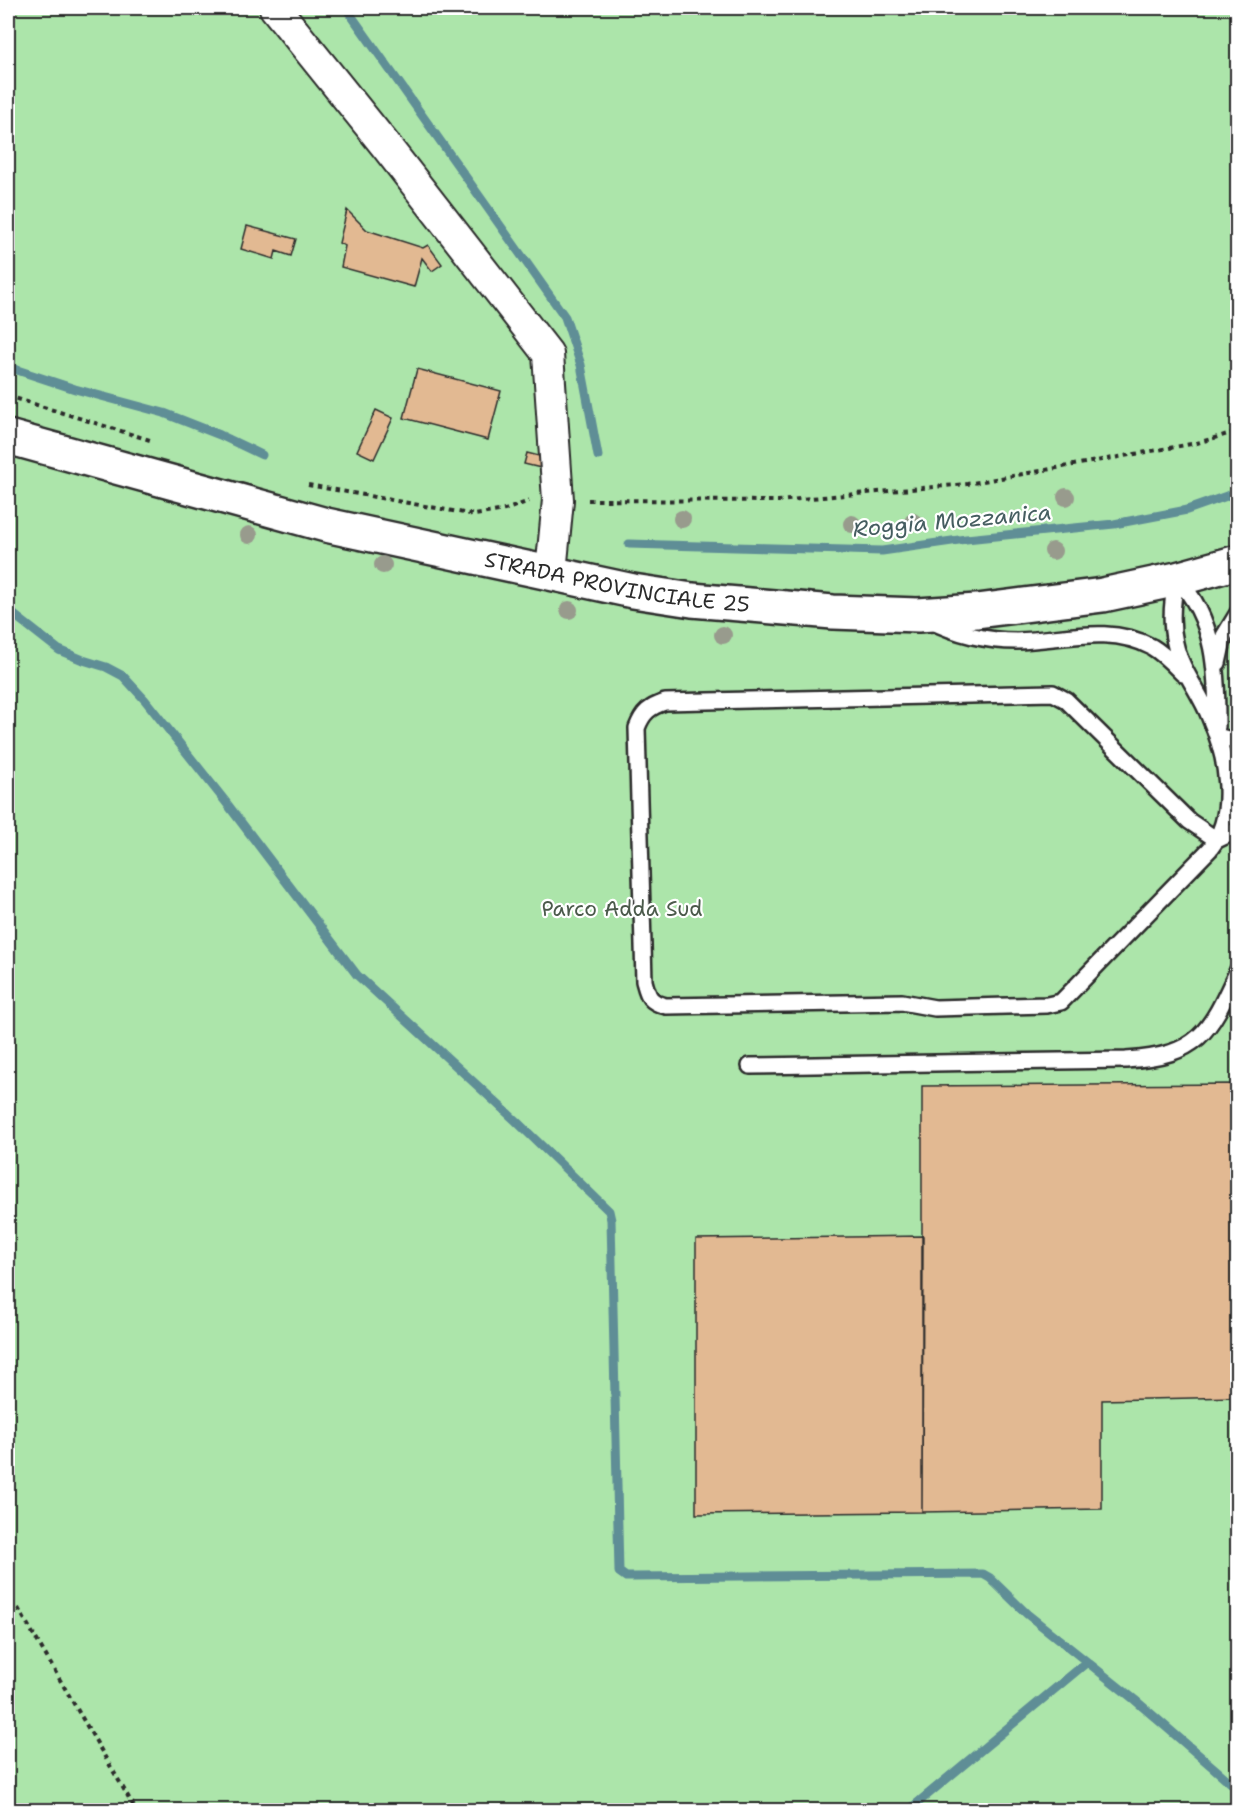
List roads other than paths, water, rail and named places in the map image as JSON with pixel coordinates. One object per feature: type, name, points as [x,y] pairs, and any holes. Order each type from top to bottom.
[{"type":"street","points":[[275,8],[548,354],[558,500],[551,572]]},
{"type":"street","name":"STRADA PROVINCIALE 25","points":[[8,437],[326,525],[633,591],[692,600],[833,612],[918,615],[977,611],[1103,595],[1177,579],[1238,561]]},
{"type":"lane","points":[[1177,579],[1172,625],[1179,656],[1210,716],[1224,767],[1227,802],[1222,830],[1217,840],[1066,998],[1054,1005],[935,1008],[902,1002],[666,1006],[656,1004],[648,996],[644,981],[638,728],[642,716],[650,707],[665,702],[1053,693],[1066,700],[1189,821],[1217,840]]},
{"type":"lane","points":[[1177,579],[1189,591],[1202,614],[1214,654],[1217,736]]},
{"type":"lane","points":[[1215,681],[1222,644],[1238,613]]},
{"type":"lane","points":[[918,615],[947,629],[996,641],[1020,641],[1087,634],[1108,634],[1133,639],[1152,648],[1189,679]]},
{"type":"lane","points":[[1217,736],[1238,742]]},
{"type":"lane","points":[[1217,840],[1238,830]]},
{"type":"lane","points":[[750,1066],[1126,1060],[1168,1055],[1197,1039],[1210,1025],[1238,970]]},
{"type":"waterway","points":[[346,8],[565,317],[581,365],[598,456]]},
{"type":"waterway","name":"Roggia Mozzanica","points":[[8,367],[75,389],[164,413],[220,435],[262,455]]},
{"type":"waterway","name":"Roggia Mozzanica","points":[[629,544],[882,551],[966,539],[1114,524],[1187,510],[1238,492]]},
{"type":"waterway","points":[[8,610],[59,650],[106,667],[123,676],[145,700],[225,801],[357,975],[516,1121],[609,1211],[619,1572],[626,1577],[983,1574],[1027,1614],[1135,1700],[1238,1789]]},
{"type":"waterway","points":[[909,1810],[1086,1663]]},
{"type":"park label","name":"Parco Adda Sud","points":[[622,909]]}]
